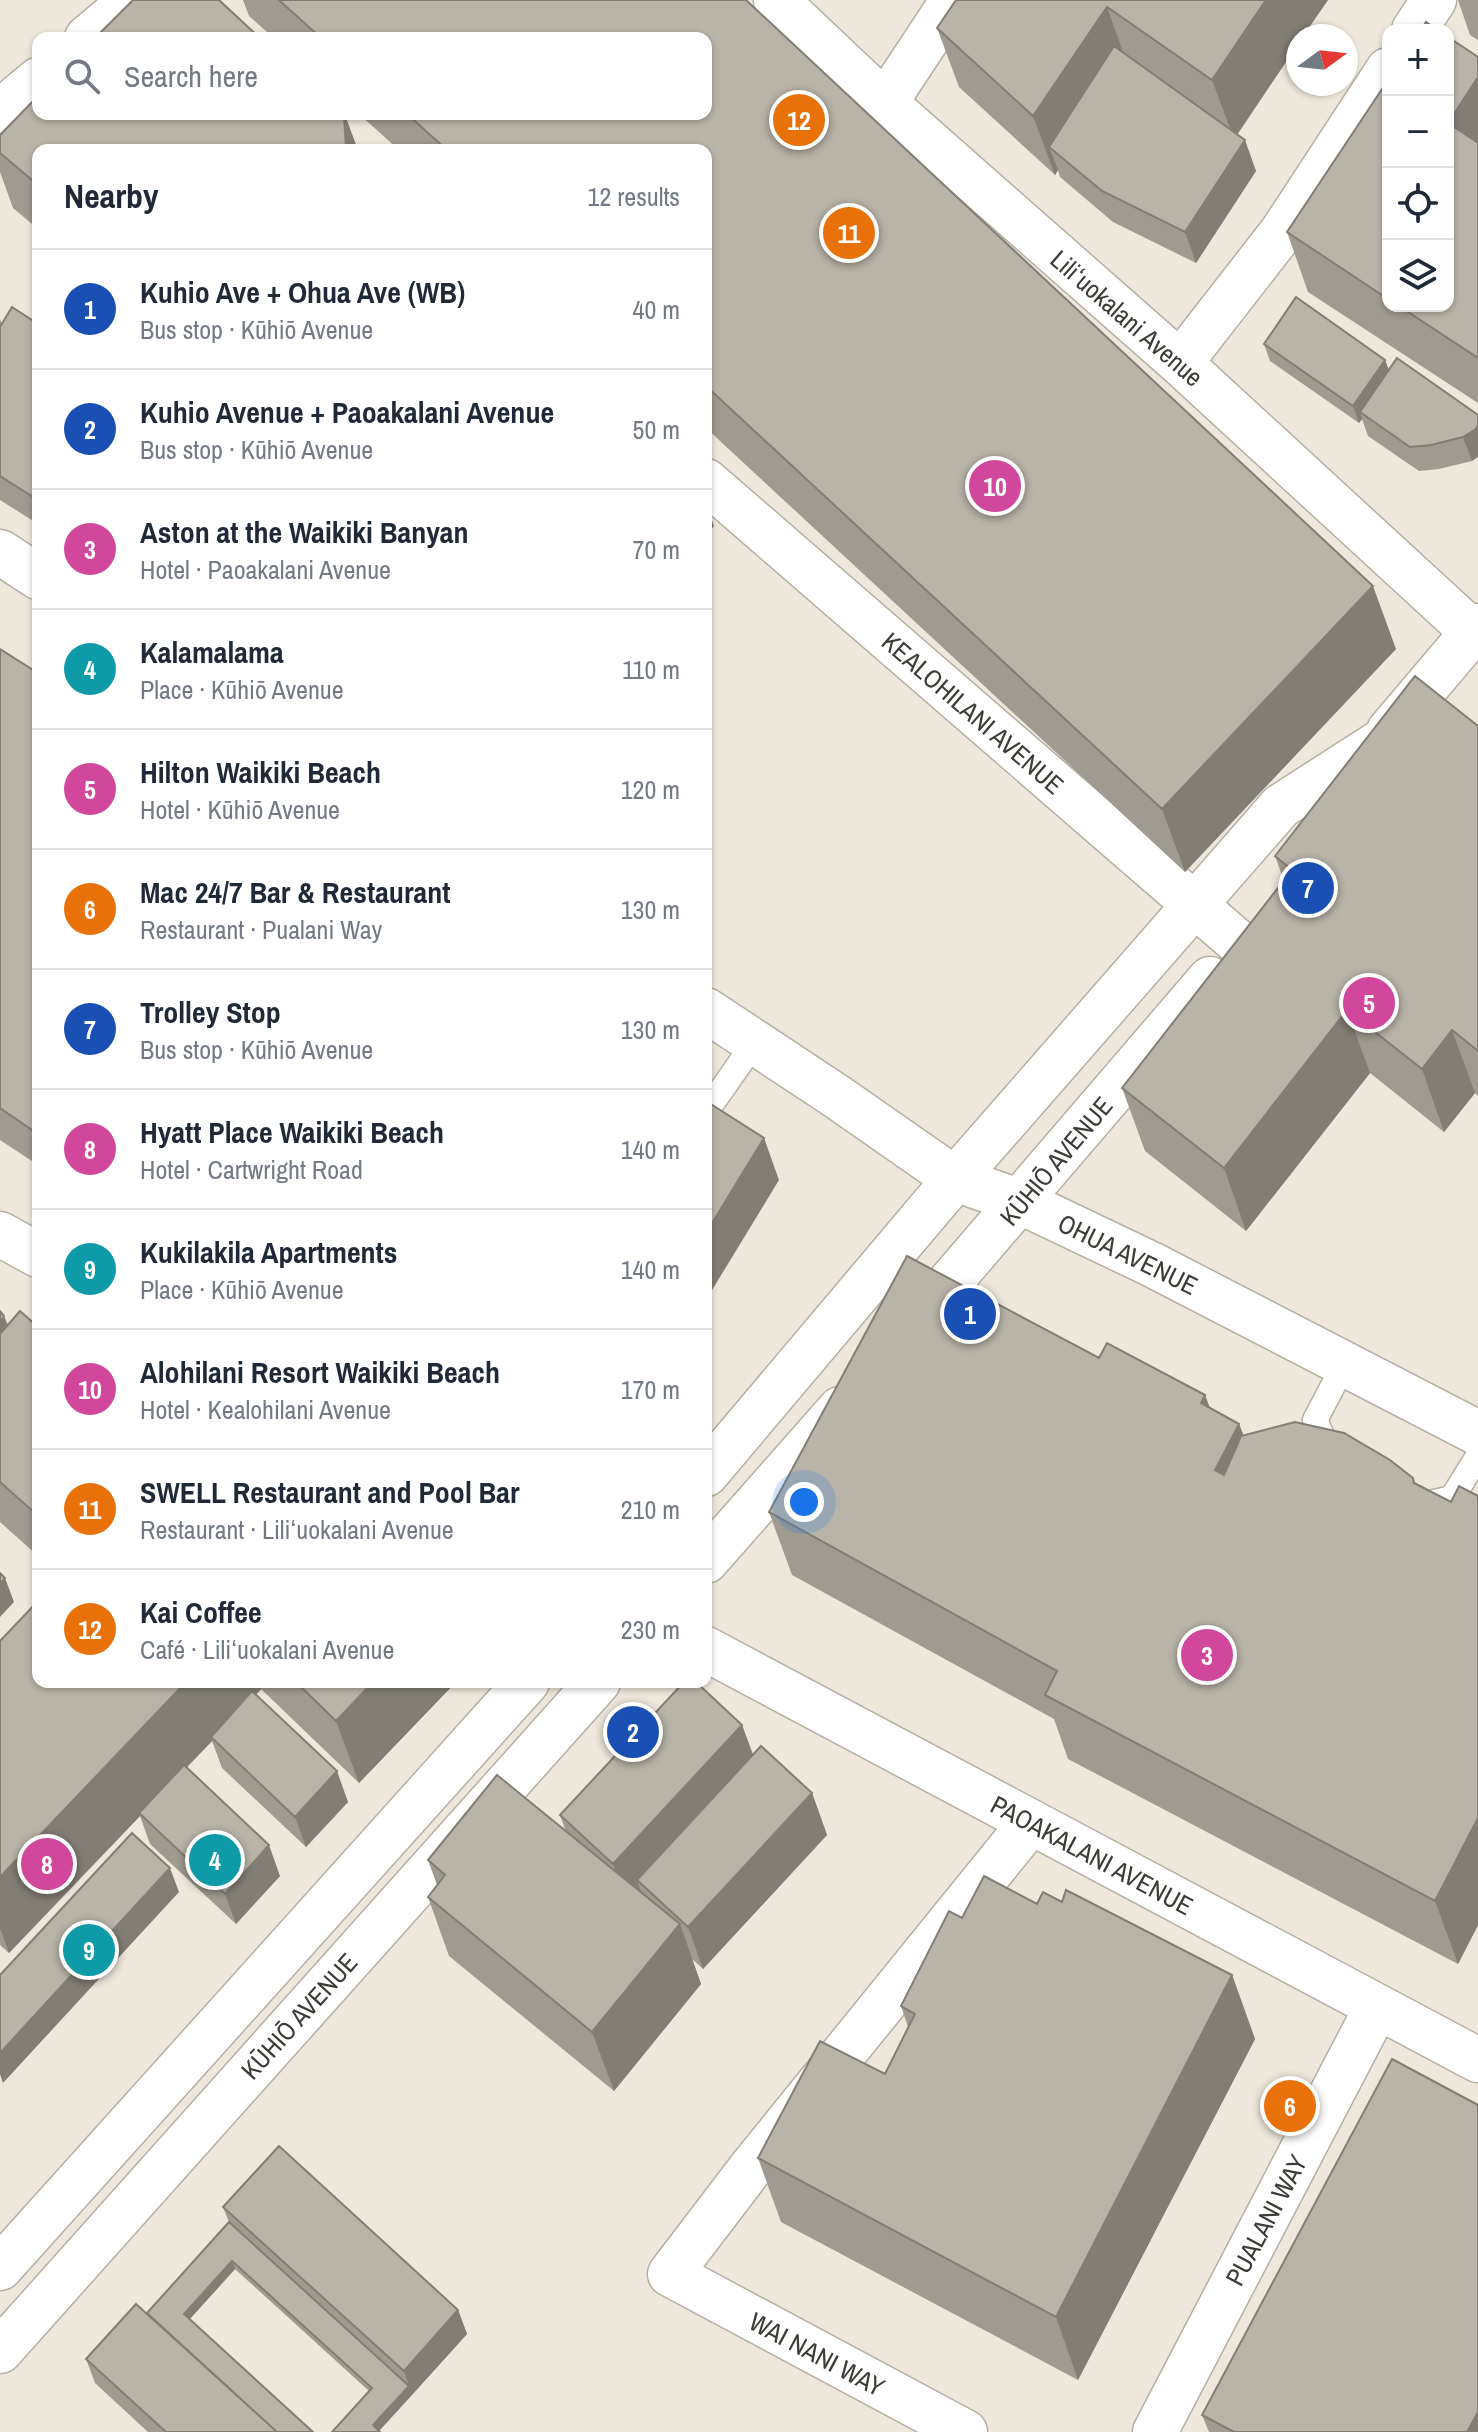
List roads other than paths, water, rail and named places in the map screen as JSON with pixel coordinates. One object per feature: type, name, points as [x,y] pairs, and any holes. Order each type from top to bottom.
[{"type":"street","points":[[94,32],[132,0]]},
{"type":"street","points":[[885,103],[953,0]]},
{"type":"street","points":[[1418,24],[1434,0]]},
{"type":"street","name":"Liliʻuokalani Avenue","points":[[788,23],[885,103],[1114,326],[1180,363],[1477,632]]},
{"type":"street","points":[[1180,363],[1282,232],[1382,79]]},
{"type":"street","points":[[0,112],[32,85]]},
{"type":"street","name":"KEALOHILANI AVENUE","points":[[712,486],[1240,944]]},
{"type":"street","points":[[0,552],[32,573]]},
{"type":"street","points":[[1346,816],[1477,632]]},
{"type":"street","points":[[712,1467],[955,1179],[1281,806],[1390,754]]},
{"type":"street","name":"KŪHIŌ AVENUE","points":[[712,1554],[1271,911]]},
{"type":"street","name":"OHUA AVENUE","points":[[712,1014],[955,1179],[1021,1202],[1151,1264],[1478,1433]]},
{"type":"street","points":[[0,1234],[32,1252]]},
{"type":"street","name":"PAOAKALANI AVENUE","points":[[712,1652],[1478,2060]]},
{"type":"street","name":"KŪHIŌ AVENUE","points":[[0,2268],[522,1688]]},
{"type":"street","name":"KŪHIŌ AVENUE","points":[[2,2346],[593,1688]]},
{"type":"street","points":[[420,1801],[462,1835]]},
{"type":"street","name":"WAI NANI WAY","points":[[965,2432],[670,2274],[750,2169],[1031,1822]]},
{"type":"street","name":"PUALANI WAY","points":[[1155,2432],[1377,2007]]},
{"type":"lane","points":[[712,1103],[755,1042]]},
{"type":"lane","points":[[1345,1363],[1315,1420],[1334,1465],[1347,1472]]},
{"type":"lane","points":[[1386,1493],[1412,1507],[1452,1498],[1478,1456]]},
{"type":"place","name":"Kai Coffee","points":[[799,120]]},
{"type":"place","name":"SWELL Restaurant and Pool Bar","points":[[849,233]]},
{"type":"place","name":"Alohilani Resort Waikiki Beach","points":[[995,486]]},
{"type":"place","name":"Trolley Stop","points":[[1308,888]]},
{"type":"place","name":"Hilton Waikiki Beach","points":[[1369,1003]]},
{"type":"place","name":"Kuhio Ave + Ohua Ave (WB)","points":[[970,1314]]},
{"type":"place","name":"Aston at the Waikiki Banyan","points":[[1207,1655]]},
{"type":"place","name":"Kuhio Avenue + Paoakalani Avenue","points":[[633,1732]]},
{"type":"place","name":"Kalamalama","points":[[215,1860]]},
{"type":"place","name":"Hyatt Place Waikiki Beach","points":[[47,1864]]},
{"type":"place","name":"Kukilakila Apartments","points":[[89,1950]]},
{"type":"place","name":"Mac 24/7 Bar & Restaurant","points":[[1290,2106]]}]
